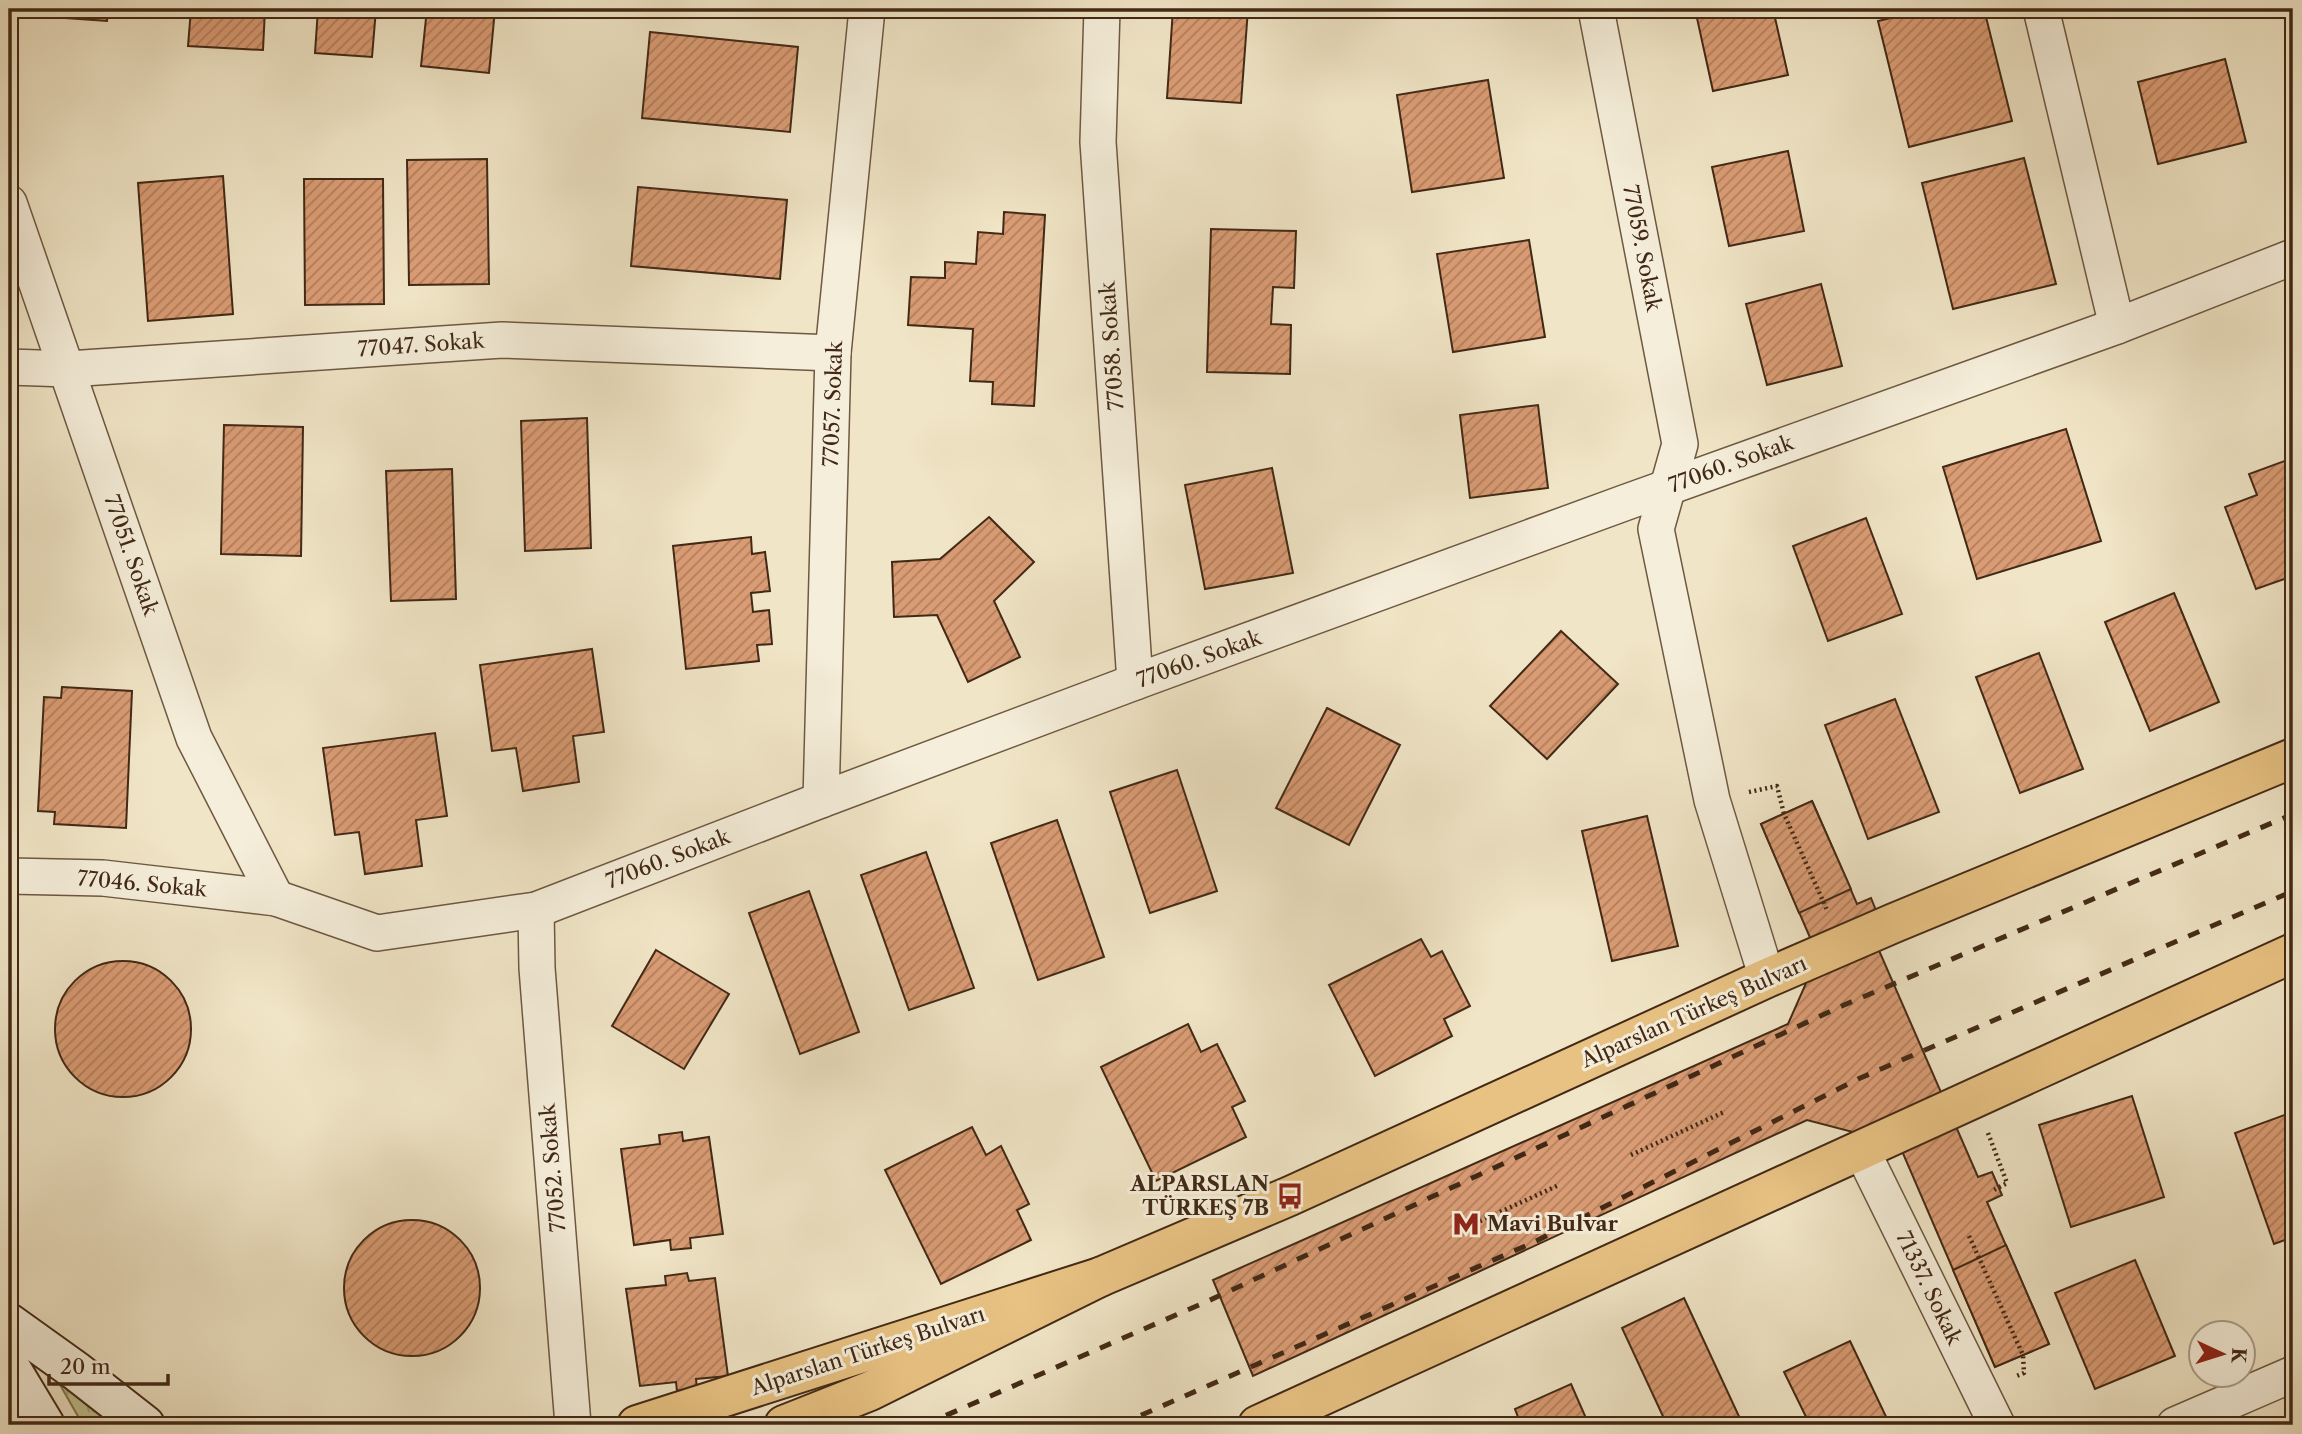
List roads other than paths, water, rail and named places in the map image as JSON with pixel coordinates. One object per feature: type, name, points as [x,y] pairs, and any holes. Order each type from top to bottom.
[{"type":"main road","name":"Alparslan Türkeş Bulvarı","points":[[784,1425],[870,1391],[1100,1277],[1303,1191],[1767,978],[2293,758]]},
{"type":"main road","points":[[1258,1425],[2293,953]]},
{"type":"main road","name":"Alparslan Türkeş Bulvarı","points":[[637,1425],[1100,1277]]},
{"type":"main road","points":[[9,1323],[145,1425]]},
{"type":"main road","points":[[14,1375],[25,1425]]},
{"type":"main road","points":[[14,1375],[45,1425]]},
{"type":"street","name":"77057. Sokak","points":[[821,800],[833,353],[867,9]]},
{"type":"street","name":"77058. Sokak","points":[[1102,9],[1098,142],[1135,682]]},
{"type":"street","name":"77059. Sokak","points":[[1595,9],[1680,444],[1656,529],[1712,800],[1767,978]]},
{"type":"street","points":[[2041,9],[2117,326]]},
{"type":"street","name":"77051. Sokak","points":[[9,203],[194,738],[276,898]]},
{"type":"street","name":"77060. Sokak","points":[[276,898],[377,933],[536,910],[1135,682],[2117,326],[2293,257]]},
{"type":"street","name":"77047. Sokak","points":[[9,367],[68,369],[502,340],[833,353]]},
{"type":"street","name":"77046. Sokak","points":[[9,876],[103,878],[276,898]]},
{"type":"street","name":"77052. Sokak","points":[[536,910],[537,968],[573,1425]]},
{"type":"street","name":"71337. Sokak","points":[[1862,1151],[1997,1425]]},
{"type":"street","points":[[2175,1425],[2293,1374]]},
{"type":"railway","points":[[924,1425],[1208,1301],[1844,1005],[2293,814]]},
{"type":"railway","points":[[1119,1425],[1532,1243],[1858,1079],[2293,891]]},
{"type":"place","name":"ALPARSLAN TÜRKEŞ 7B","points":[[1290,1196]]},
{"type":"place","name":"Mavi Bulvar","points":[[1466,1224]]}]
